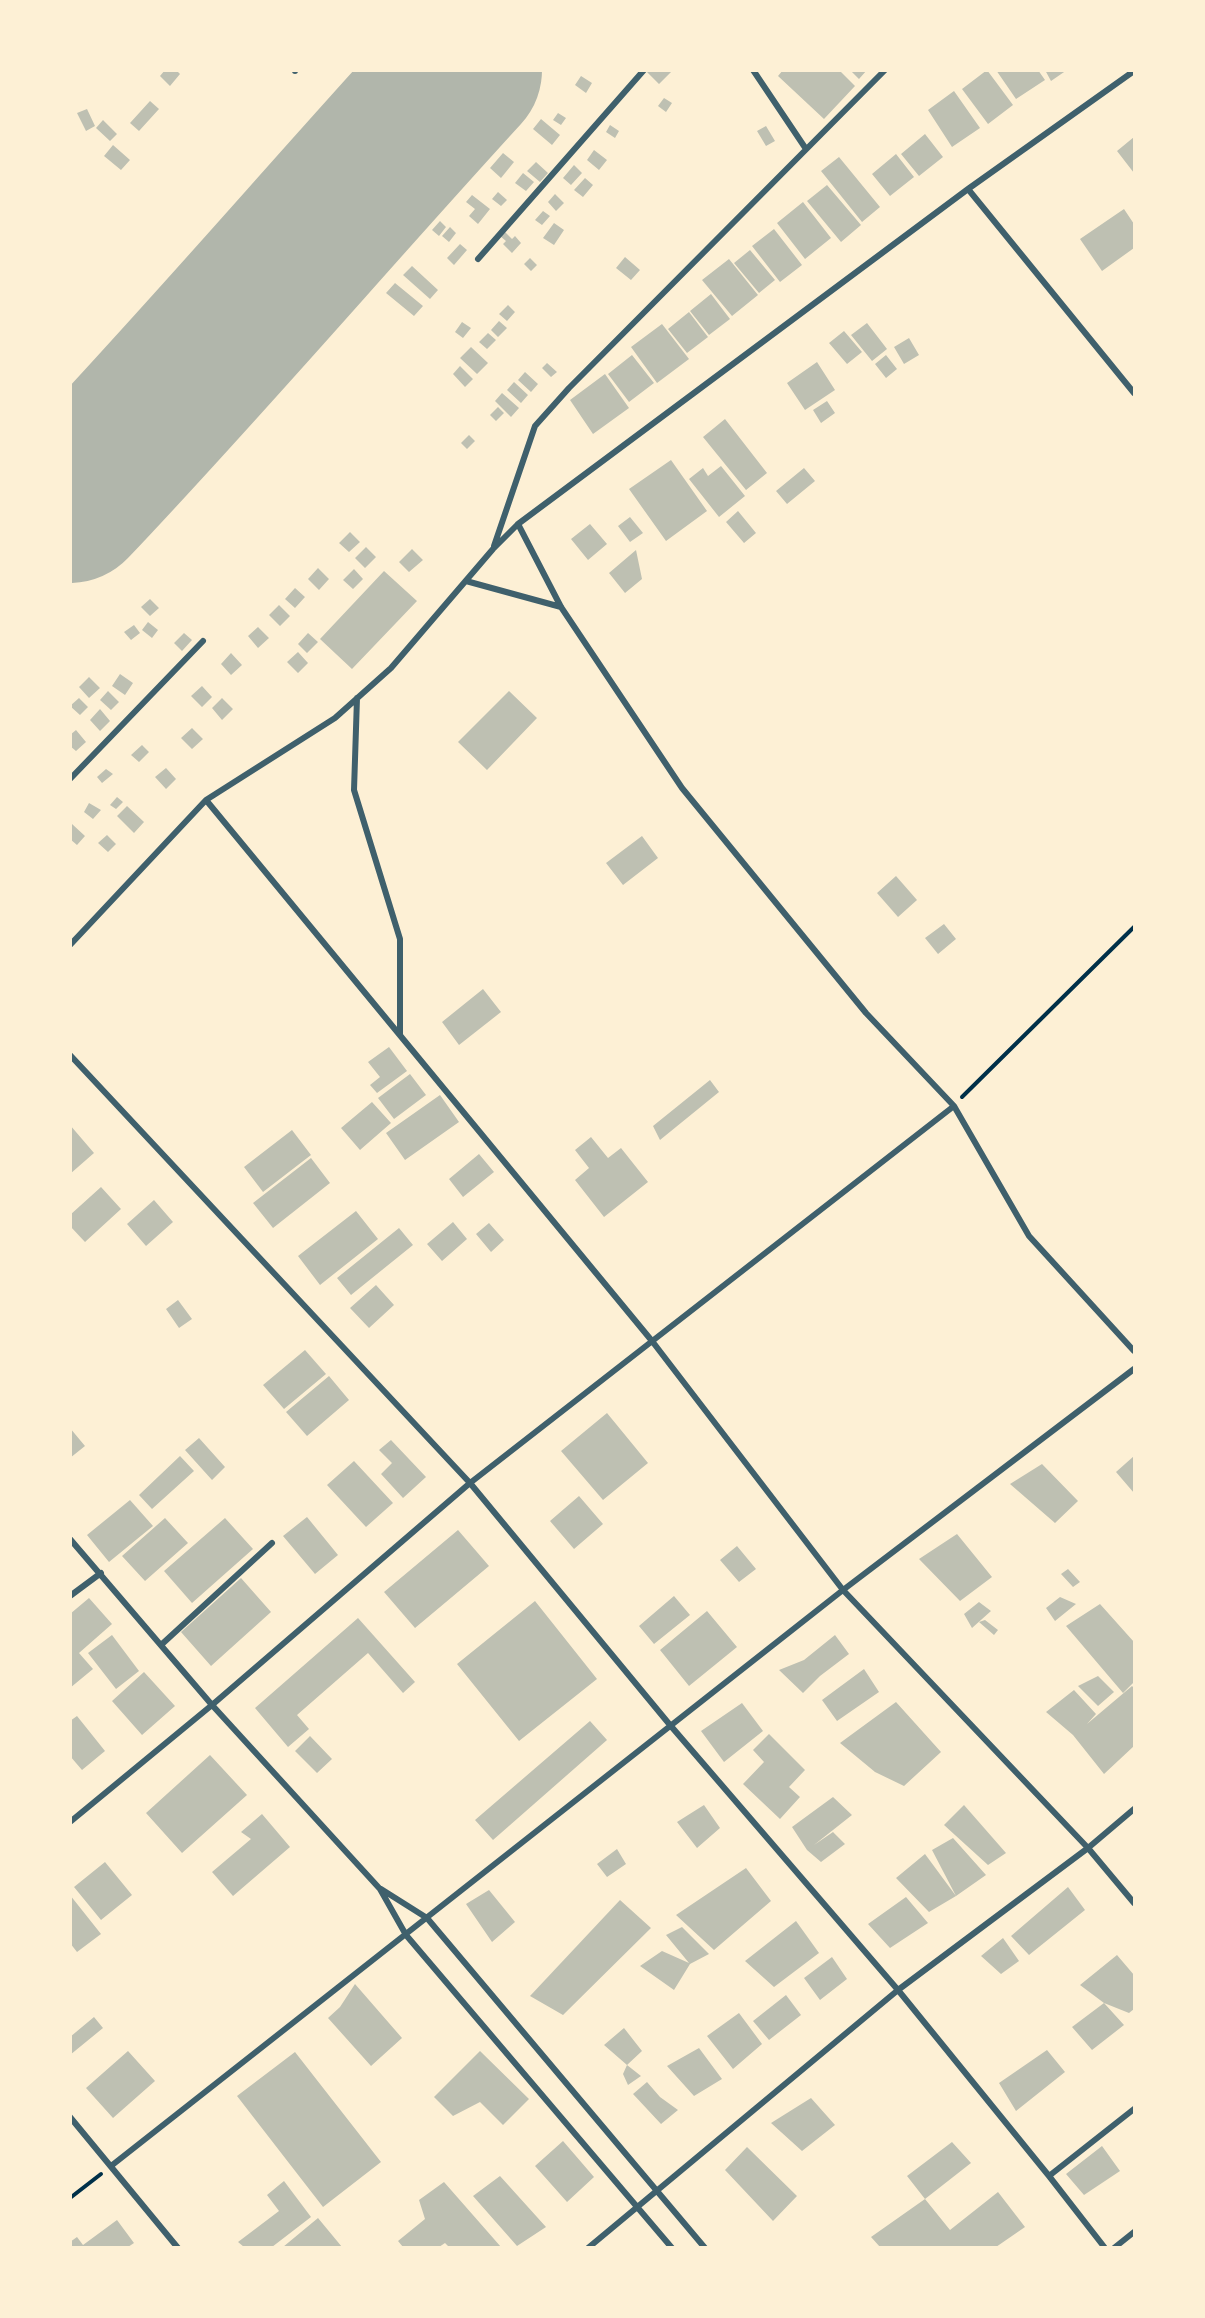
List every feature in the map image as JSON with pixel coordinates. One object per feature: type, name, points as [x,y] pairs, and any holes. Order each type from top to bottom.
[{"type":"street","points":[[478,259],[644,70]]},
{"type":"street","points":[[753,70],[806,149]]},
{"type":"street","points":[[493,549],[535,426],[569,388],[885,70]]},
{"type":"street","points":[[70,945],[206,800],[335,718],[391,668],[493,549],[518,524],[968,189],[1134,71]]},
{"type":"street","points":[[968,189],[1134,393]]},
{"type":"street","points":[[518,524],[561,607],[682,788],[866,1013],[954,1106],[1029,1236],[1134,1351]]},
{"type":"street","points":[[466,581],[561,607]]},
{"type":"street","points":[[70,779],[203,641]]},
{"type":"street","points":[[357,698],[354,790],[400,939],[400,1036]]},
{"type":"street","points":[[206,800],[652,1341],[843,1590],[1088,1848],[1134,1903]]},
{"type":"street","points":[[70,1055],[470,1483],[670,1725],[898,1990],[1105,2247]]},
{"type":"street","points":[[70,1822],[212,1705],[470,1483],[954,1106]]},
{"type":"street","points":[[111,2166],[843,1590],[1134,1369]]},
{"type":"street","points":[[70,1539],[212,1705],[380,1888],[406,1935],[672,2247]]},
{"type":"street","points":[[161,1645],[272,1543]]},
{"type":"street","points":[[70,1596],[100,1573]]},
{"type":"street","points":[[588,2247],[898,1990],[1088,1848],[1134,1809]]},
{"type":"street","points":[[380,1888],[427,1918],[705,2247]]},
{"type":"street","points":[[1049,2176],[1134,2109]]},
{"type":"street","points":[[70,2117],[178,2247]]},
{"type":"street","points":[[1114,2247],[1134,2232]]},
{"type":"path","points":[[954,1106],[1134,927]]},
{"type":"path","points":[[70,2198],[111,2166]]},
{"type":"building","points":[[165,70],[176,70],[180,74],[170,86],[160,76]]},
{"type":"building","points":[[648,70],[673,70],[659,84],[647,72]]},
{"type":"building","points":[[783,70],[839,70],[855,86],[824,119],[778,76]]},
{"type":"building","points":[[850,70],[867,70],[859,79]]},
{"type":"building","points":[[987,70],[1013,105],[988,124],[962,89]]},
{"type":"building","points":[[996,70],[1038,70],[1045,80],[1016,99]]},
{"type":"building","points":[[1045,70],[1067,70],[1051,81]]},
{"type":"building","points":[[581,76],[592,83],[586,93],[575,85]]},
{"type":"building","points":[[954,91],[980,128],[952,147],[928,110]]},
{"type":"building","points":[[664,98],[672,103],[666,112],[658,106]]},
{"type":"building","points":[[150,101],[159,109],[139,131],[130,123]]},
{"type":"building","points":[[87,109],[95,126],[86,131],[77,113]]},
{"type":"building","points":[[558,113],[566,118],[561,125],[553,120]]},
{"type":"building","points":[[541,119],[560,135],[552,145],[533,129]]},
{"type":"building","points":[[103,120],[117,134],[110,141],[96,128]]},
{"type":"building","points":[[610,125],[619,131],[615,138],[606,132]]},
{"type":"building","points":[[766,126],[775,141],[766,146],[757,131]]},
{"type":"building","points":[[925,134],[943,157],[919,176],[901,154]]},
{"type":"building","points":[[1134,137],[1134,173],[1117,151]]},
{"type":"building","points":[[113,145],[130,160],[121,170],[104,156]]},
{"type":"building","points":[[594,150],[607,160],[599,170],[587,160]]},
{"type":"building","points":[[503,153],[514,162],[501,178],[490,168]]},
{"type":"building","points":[[896,154],[914,177],[890,196],[872,174]]},
{"type":"building","points":[[839,157],[880,207],[862,222],[821,171]]},
{"type":"building","points":[[536,162],[548,173],[540,182],[527,171]]},
{"type":"building","points":[[574,165],[582,173],[571,185],[563,178]]},
{"type":"building","points":[[523,173],[534,182],[526,191],[515,183]]},
{"type":"building","points":[[585,178],[593,185],[583,197],[574,190]]},
{"type":"building","points":[[827,185],[861,225],[841,242],[807,201]]},
{"type":"building","points":[[498,192],[507,200],[501,206],[492,199]]},
{"type":"building","points":[[555,194],[564,203],[556,211],[548,202]]},
{"type":"building","points":[[472,195],[490,209],[478,224],[469,216],[475,209],[466,202]]},
{"type":"building","points":[[803,202],[831,238],[805,259],[777,223]]},
{"type":"building","points":[[1124,209],[1134,224],[1134,248],[1102,271],[1080,239]]},
{"type":"building","points":[[543,211],[550,216],[542,225],[535,220]]},
{"type":"building","points":[[440,221],[446,227],[439,236],[432,230]]},
{"type":"building","points":[[554,223],[564,230],[554,245],[543,238]]},
{"type":"building","points":[[450,227],[456,233],[449,242],[442,236]]},
{"type":"building","points":[[774,229],[802,265],[780,282],[752,246]]},
{"type":"building","points":[[504,231],[512,239],[515,236],[521,243],[512,253],[503,244],[506,241],[500,236]]},
{"type":"building","points":[[460,244],[467,250],[454,265],[447,258]]},
{"type":"building","points":[[750,250],[775,280],[759,293],[734,263]]},
{"type":"building","points":[[625,257],[640,270],[631,280],[616,268]]},
{"type":"building","points":[[530,258],[537,265],[531,271],[524,264]]},
{"type":"building","points":[[729,259],[758,295],[732,316],[702,280]]},
{"type":"building","points":[[412,266],[438,290],[430,299],[403,275]]},
{"type":"building","points":[[395,283],[423,306],[414,316],[386,293]]},
{"type":"building","points":[[711,294],[730,319],[709,335],[690,311]]},
{"type":"building","points":[[508,305],[515,312],[507,321],[499,314]]},
{"type":"building","points":[[689,312],[708,337],[687,353],[668,329]]},
{"type":"building","points":[[499,321],[507,328],[498,337],[491,330]]},
{"type":"building","points":[[462,322],[471,328],[463,338],[455,332]]},
{"type":"building","points":[[867,323],[887,349],[872,361],[851,335]]},
{"type":"building","points":[[662,324],[689,359],[657,383],[631,347]]},
{"type":"building","points":[[844,331],[862,352],[847,364],[829,343]]},
{"type":"building","points":[[488,333],[496,340],[487,349],[479,342]]},
{"type":"building","points":[[909,338],[919,355],[904,364],[894,347]]},
{"type":"building","points":[[471,347],[488,363],[477,374],[460,358]]},
{"type":"building","points":[[632,355],[654,383],[629,402],[608,374]]},
{"type":"building","points":[[886,355],[897,369],[886,378],[875,364]]},
{"type":"building","points":[[817,362],[835,390],[805,410],[787,383]]},
{"type":"building","points":[[547,363],[557,372],[551,377],[542,368]]},
{"type":"building","points":[[460,366],[473,379],[465,387],[453,374]]},
{"type":"building","points":[[525,372],[538,384],[531,392],[518,380]]},
{"type":"building","points":[[605,374],[629,408],[593,434],[570,400]]},
{"type":"building","points":[[514,382],[528,395],[521,403],[507,390]]},
{"type":"building","points":[[502,393],[519,408],[511,417],[495,401]]},
{"type":"building","points":[[827,401],[835,413],[821,423],[813,410]]},
{"type":"building","points":[[498,407],[504,413],[496,421],[490,415]]},
{"type":"building","points":[[725,419],[767,473],[746,490],[703,437]]},
{"type":"building","points":[[469,435],[475,441],[467,449],[461,443]]},
{"type":"building","points":[[671,460],[707,511],[666,541],[629,489]]},
{"type":"building","points":[[721,466],[745,496],[719,517],[689,479],[703,468],[708,476]]},
{"type":"building","points":[[804,468],[815,481],[787,504],[776,491]]},
{"type":"building","points":[[738,511],[756,533],[744,543],[726,522]]},
{"type":"building","points":[[630,517],[643,533],[630,542],[618,526]]},
{"type":"building","points":[[590,524],[607,544],[588,560],[571,539]]},
{"type":"building","points":[[350,532],[360,542],[349,552],[339,543]]},
{"type":"building","points":[[366,547],[376,557],[365,568],[355,558]]},
{"type":"building","points":[[412,549],[423,560],[409,572],[399,562]]},
{"type":"building","points":[[636,550],[642,579],[625,593],[609,573]]},
{"type":"building","points":[[318,568],[329,579],[319,590],[308,579]]},
{"type":"building","points":[[354,569],[363,579],[353,589],[343,580]]},
{"type":"building","points":[[384,571],[417,601],[352,669],[320,639]]},
{"type":"building","points":[[295,588],[305,597],[295,608],[285,599]]},
{"type":"building","points":[[150,599],[159,608],[150,616],[141,607]]},
{"type":"building","points":[[279,605],[290,616],[280,626],[269,615]]},
{"type":"building","points":[[148,622],[158,630],[152,638],[142,630]]},
{"type":"building","points":[[134,625],[140,633],[131,640],[124,632]]},
{"type":"building","points":[[258,627],[269,638],[258,648],[248,636]]},
{"type":"building","points":[[184,633],[192,640],[182,651],[174,643]]},
{"type":"building","points":[[308,633],[318,642],[307,653],[298,644]]},
{"type":"building","points":[[298,652],[308,663],[298,673],[287,662]]},
{"type":"building","points":[[231,653],[242,665],[231,675],[221,664]]},
{"type":"building","points":[[120,674],[133,683],[125,695],[112,686]]},
{"type":"building","points":[[89,677],[100,688],[89,698],[79,687]]},
{"type":"building","points":[[202,686],[212,697],[202,707],[191,696]]},
{"type":"building","points":[[108,691],[119,702],[111,710],[100,700]]},
{"type":"building","points":[[509,691],[537,718],[487,770],[458,742]]},
{"type":"building","points":[[79,698],[88,707],[80,715],[70,706]]},
{"type":"building","points":[[222,698],[233,709],[222,720],[212,708]]},
{"type":"building","points":[[100,709],[110,721],[100,731],[90,720]]},
{"type":"building","points":[[192,728],[203,739],[192,749],[181,738]]},
{"type":"building","points":[[76,730],[86,742],[76,751],[70,746],[70,735]]},
{"type":"building","points":[[142,745],[149,752],[139,762],[131,755]]},
{"type":"building","points":[[166,768],[176,779],[166,789],[155,777]]},
{"type":"building","points":[[106,769],[113,774],[102,783],[97,777]]},
{"type":"building","points":[[117,797],[123,802],[116,809],[110,805]]},
{"type":"building","points":[[89,803],[101,810],[93,819],[84,812]]},
{"type":"building","points":[[127,806],[144,822],[134,833],[117,816]]},
{"type":"building","points":[[72,824],[85,836],[77,845],[70,839]]},
{"type":"building","points":[[107,835],[116,844],[108,852],[98,843]]},
{"type":"building","points":[[642,836],[658,858],[623,885],[606,863]]},
{"type":"building","points":[[896,876],[917,900],[898,917],[877,893]]},
{"type":"building","points":[[944,924],[956,939],[938,954],[925,938]]},
{"type":"building","points":[[483,989],[501,1012],[459,1045],[442,1022]]},
{"type":"building","points":[[389,1047],[407,1071],[377,1093],[370,1085],[380,1077],[368,1062]]},
{"type":"building","points":[[410,1074],[426,1095],[394,1119],[378,1098]]},
{"type":"building","points":[[710,1080],[719,1092],[660,1140],[653,1126]]},
{"type":"building","points":[[440,1095],[459,1122],[405,1160],[386,1133]]},
{"type":"building","points":[[372,1102],[391,1123],[360,1150],[341,1128]]},
{"type":"building","points":[[70,1125],[94,1153],[70,1174]]},
{"type":"building","points":[[292,1130],[311,1155],[263,1192],[244,1167]]},
{"type":"building","points":[[591,1137],[608,1158],[621,1148],[648,1182],[604,1217],[575,1180],[589,1168],[575,1150]]},
{"type":"building","points":[[479,1154],[494,1172],[463,1197],[449,1179]]},
{"type":"building","points":[[311,1158],[330,1183],[273,1228],[253,1203]]},
{"type":"building","points":[[101,1187],[121,1209],[85,1242],[70,1226],[70,1215]]},
{"type":"building","points":[[154,1200],[173,1222],[146,1246],[127,1224]]},
{"type":"building","points":[[356,1211],[378,1239],[320,1285],[298,1256]]},
{"type":"building","points":[[453,1222],[467,1239],[442,1261],[427,1244]]},
{"type":"building","points":[[489,1223],[504,1240],[491,1252],[476,1234]]},
{"type":"building","points":[[399,1228],[413,1245],[351,1295],[337,1278]]},
{"type":"building","points":[[376,1285],[394,1305],[369,1328],[350,1308]]},
{"type":"building","points":[[178,1300],[192,1319],[179,1328],[166,1309]]},
{"type":"building","points":[[305,1350],[326,1374],[284,1409],[263,1385]]},
{"type":"building","points":[[329,1376],[349,1400],[307,1436],[286,1412]]},
{"type":"building","points":[[607,1413],[648,1463],[603,1500],[561,1451]]},
{"type":"building","points":[[70,1428],[85,1446],[70,1458]]},
{"type":"building","points":[[199,1438],[225,1467],[212,1480],[185,1450]]},
{"type":"building","points":[[391,1440],[426,1477],[403,1498],[381,1474],[392,1463],[379,1450]]},
{"type":"building","points":[[180,1456],[194,1471],[152,1509],[139,1495]]},
{"type":"building","points":[[1134,1456],[1134,1493],[1116,1472]]},
{"type":"building","points":[[354,1461],[393,1503],[366,1527],[327,1485]]},
{"type":"building","points":[[1042,1464],[1078,1501],[1055,1523],[1010,1484]]},
{"type":"building","points":[[579,1496],[603,1524],[574,1549],[550,1521]]},
{"type":"building","points":[[130,1500],[153,1526],[109,1562],[87,1535]]},
{"type":"building","points":[[307,1517],[338,1555],[315,1574],[283,1536]]},
{"type":"building","points":[[165,1518],[188,1543],[145,1581],[122,1556]]},
{"type":"building","points":[[225,1518],[253,1549],[192,1603],[164,1571]]},
{"type":"building","points":[[458,1530],[489,1566],[415,1628],[384,1592]]},
{"type":"building","points":[[957,1534],[992,1577],[960,1601],[919,1559]]},
{"type":"building","points":[[737,1546],[756,1569],[739,1582],[720,1560]]},
{"type":"building","points":[[1068,1569],[1080,1582],[1073,1587],[1061,1574]]},
{"type":"building","points":[[241,1578],[271,1612],[211,1666],[181,1632]]},
{"type":"building","points":[[674,1596],[690,1615],[654,1644],[639,1626]]},
{"type":"building","points":[[1060,1597],[1076,1604],[1055,1621],[1046,1608]]},
{"type":"building","points":[[89,1598],[112,1624],[79,1653],[93,1669],[70,1688],[70,1614]]},
{"type":"building","points":[[535,1601],[597,1679],[519,1741],[457,1664]]},
{"type":"building","points":[[979,1602],[991,1611],[972,1628],[964,1614]]},
{"type":"building","points":[[1100,1604],[1134,1642],[1134,1682],[1123,1693],[1066,1626]]},
{"type":"building","points":[[707,1611],[737,1647],[689,1686],[660,1650]]},
{"type":"building","points":[[358,1618],[415,1682],[403,1693],[368,1653],[297,1715],[309,1729],[288,1747],[255,1708]]},
{"type":"building","points":[[985,1620],[998,1630],[994,1635],[979,1622]]},
{"type":"building","points":[[112,1635],[139,1671],[116,1689],[88,1653]]},
{"type":"building","points":[[835,1635],[849,1654],[820,1676],[803,1693],[779,1670],[804,1660]]},
{"type":"building","points":[[864,1669],[879,1692],[837,1721],[822,1700]]},
{"type":"building","points":[[144,1672],[175,1706],[142,1735],[112,1701]]},
{"type":"building","points":[[1098,1676],[1114,1692],[1098,1706],[1078,1686]]},
{"type":"building","points":[[1132,1686],[1134,1688],[1134,1746],[1104,1774],[1073,1735],[1046,1712],[1074,1690],[1096,1714],[1087,1724]]},
{"type":"building","points":[[896,1702],[941,1752],[904,1786],[875,1772],[840,1743]]},
{"type":"building","points":[[742,1703],[763,1731],[724,1762],[701,1731]]},
{"type":"building","points":[[77,1716],[105,1751],[82,1770],[70,1756],[70,1721]]},
{"type":"building","points":[[590,1721],[607,1740],[493,1840],[475,1820]]},
{"type":"building","points":[[769,1734],[805,1770],[789,1787],[800,1797],[780,1819],[743,1784],[764,1762],[753,1750]]},
{"type":"building","points":[[310,1736],[332,1759],[317,1773],[295,1751]]},
{"type":"building","points":[[210,1755],[247,1795],[182,1853],[146,1813]]},
{"type":"building","points":[[833,1797],[852,1815],[814,1845],[833,1832],[845,1844],[821,1862],[807,1850],[792,1827]]},
{"type":"building","points":[[704,1805],[720,1828],[697,1848],[677,1822]]},
{"type":"building","points":[[964,1805],[1006,1853],[988,1865],[944,1825]]},
{"type":"building","points":[[262,1814],[290,1847],[233,1896],[212,1872],[251,1839],[241,1832]]},
{"type":"building","points":[[953,1838],[986,1875],[956,1896],[932,1850]]},
{"type":"building","points":[[617,1849],[626,1864],[607,1877],[597,1864]]},
{"type":"building","points":[[925,1854],[956,1896],[929,1912],[896,1878]]},
{"type":"building","points":[[105,1862],[132,1895],[101,1920],[74,1887]]},
{"type":"building","points":[[746,1868],[771,1901],[714,1950],[676,1915]]},
{"type":"building","points":[[1068,1887],[1085,1910],[1029,1955],[1011,1936]]},
{"type":"building","points":[[489,1890],[515,1922],[492,1942],[466,1904]]},
{"type":"building","points":[[70,1895],[101,1934],[77,1952],[70,1943]]},
{"type":"building","points":[[906,1897],[928,1923],[890,1948],[868,1924]]},
{"type":"building","points":[[620,1900],[651,1928],[563,2015],[530,1996]]},
{"type":"building","points":[[796,1921],[819,1953],[774,1987],[745,1961]]},
{"type":"building","points":[[682,1927],[709,1954],[690,1964],[674,1990],[640,1966],[662,1951],[689,1963],[666,1935]]},
{"type":"building","points":[[1003,1938],[1019,1961],[1001,1974],[981,1956]]},
{"type":"building","points":[[1117,1955],[1134,1975],[1134,2009],[1129,2013],[1104,2003],[1080,1985]]},
{"type":"building","points":[[832,1957],[847,1979],[820,2000],[804,1978]]},
{"type":"building","points":[[355,1984],[402,2038],[371,2066],[328,2018],[340,2007]]},
{"type":"building","points":[[786,1995],[801,2015],[769,2040],[753,2021]]},
{"type":"building","points":[[1104,2003],[1124,2025],[1092,2050],[1072,2027]]},
{"type":"building","points":[[739,2013],[762,2044],[733,2069],[707,2036]]},
{"type":"building","points":[[94,2017],[103,2028],[70,2055],[70,2037]]},
{"type":"building","points":[[624,2028],[642,2051],[627,2065],[604,2045]]},
{"type":"building","points":[[699,2048],[722,2079],[694,2096],[667,2066]]},
{"type":"building","points":[[1047,2050],[1065,2072],[1016,2111],[999,2083]]},
{"type":"building","points":[[128,2051],[155,2081],[113,2118],[86,2088]]},
{"type":"building","points":[[480,2051],[529,2099],[503,2125],[480,2102],[453,2116],[434,2097]]},
{"type":"building","points":[[295,2052],[381,2162],[323,2207],[237,2096]]},
{"type":"building","points":[[627,2065],[641,2076],[628,2085],[623,2074]]},
{"type":"building","points":[[647,2082],[660,2097],[678,2110],[661,2124],[633,2094]]},
{"type":"building","points":[[811,2098],[835,2125],[802,2151],[771,2123]]},
{"type":"building","points":[[563,2141],[594,2177],[567,2202],[535,2166]]},
{"type":"building","points":[[952,2142],[971,2163],[925,2199],[907,2176]]},
{"type":"building","points":[[1102,2146],[1120,2171],[1084,2195],[1066,2174]]},
{"type":"building","points":[[747,2147],[797,2196],[773,2221],[725,2170]]},
{"type":"building","points":[[500,2176],[546,2227],[517,2246],[473,2196]]},
{"type":"building","points":[[284,2181],[311,2217],[272,2247],[244,2247],[238,2242],[279,2211],[267,2195]]},
{"type":"building","points":[[444,2182],[501,2247],[449,2247],[445,2243],[439,2247],[403,2247],[398,2241],[425,2219],[419,2200]]},
{"type":"building","points":[[998,2192],[1025,2227],[996,2247],[880,2247],[871,2237],[925,2199],[950,2230]]},
{"type":"building","points":[[318,2218],[342,2247],[283,2247]]},
{"type":"building","points":[[117,2220],[134,2243],[128,2247],[70,2247],[70,2242],[77,2237],[83,2245]]},
{"type":"runway","points":[[70,503],[462,70]]}]
